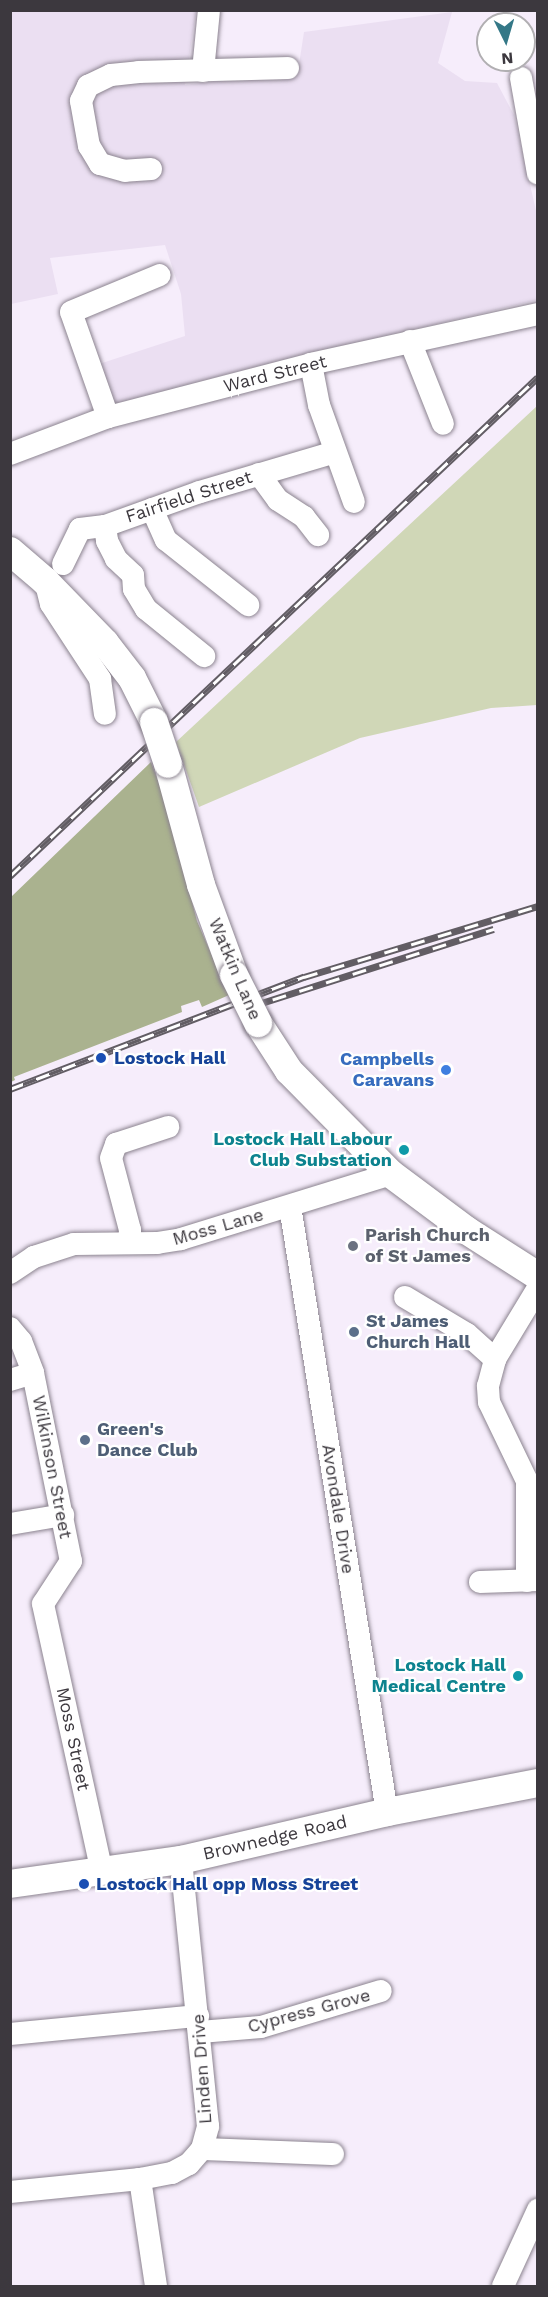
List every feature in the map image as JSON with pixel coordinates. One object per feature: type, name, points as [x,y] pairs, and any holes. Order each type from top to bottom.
[{"type":"main road","name":"Watkin Lane","points":[[10,551],[54,572],[132,678],[154,722],[168,764],[201,885],[234,975],[258,1023],[290,1071],[392,1174],[466,1230],[537,1276]]},
{"type":"main road","name":"Brownedge Road","points":[[10,1884],[102,1873],[181,1860],[387,1812],[537,1783]]},
{"type":"street","points":[[203,71],[208,10]]},
{"type":"street","points":[[151,169],[125,171],[100,164],[89,146],[81,101],[88,86],[111,75],[288,68]]},
{"type":"street","points":[[528,92],[537,173]]},
{"type":"street","points":[[108,417],[71,312],[160,275]]},
{"type":"street","name":"Ward Street","points":[[12,444],[310,364],[537,314]]},
{"type":"street","points":[[410,341],[443,424]]},
{"type":"street","points":[[310,364],[319,405],[354,502]]},
{"type":"street","name":"Fairfield Street","points":[[54,572],[80,529],[105,525],[259,474],[335,452]]},
{"type":"street","points":[[259,474],[278,500],[304,516],[318,535]]},
{"type":"street","points":[[152,509],[166,540],[248,605]]},
{"type":"street","points":[[105,525],[107,541],[116,559],[133,575],[134,590],[146,609],[204,656]]},
{"type":"street","points":[[54,572],[51,604],[100,679],[105,714]]},
{"type":"street","points":[[129,1242],[130,1230],[111,1158],[116,1144],[168,1126]]},
{"type":"street","name":"Moss Lane","points":[[10,1273],[34,1257],[74,1244],[157,1243],[181,1239],[392,1174]]},
{"type":"street","name":"Avondale Drive","points":[[290,1206],[387,1812]]},
{"type":"street","points":[[480,1582],[532,1580],[532,1481],[489,1402],[488,1386],[495,1359],[537,1287]]},
{"type":"street","points":[[405,1297],[467,1334],[495,1359]]},
{"type":"street","name":"Wilkinson Street","points":[[10,1328],[21,1341],[33,1373],[71,1561],[43,1604]]},
{"type":"street","points":[[10,1380],[33,1373]]},
{"type":"street","points":[[10,1524],[63,1515]]},
{"type":"street","name":"Moss Street","points":[[43,1604],[102,1873]]},
{"type":"street","name":"Linden Drive","points":[[10,2192],[140,2180],[172,2174],[189,2164],[202,2149],[208,2126],[181,1860]]},
{"type":"street","name":"Cypress Grove","points":[[10,2034],[199,2024],[261,2027],[381,1991]]},
{"type":"street","points":[[202,2149],[333,2154]]},
{"type":"street","points":[[140,2180],[156,2286]]},
{"type":"street","points":[[503,2286],[537,2210]]},
{"type":"shaded area","points":[[10,11],[196,11],[185,85],[298,71],[304,32],[452,12],[438,63],[465,81],[497,83],[514,115],[537,215],[537,300],[223,375],[114,408],[99,364],[185,336],[181,294],[165,245],[50,258],[58,294],[11,304]]},
{"type":"green space","points":[[537,406],[537,705],[491,708],[360,738],[199,807],[176,742]]},
{"type":"green space","points":[[151,762],[167,805],[197,921],[229,995],[202,1007],[199,1000],[181,1006],[182,1012],[14,1077],[15,1080],[11,1082],[11,897]]},
{"type":"railway","points":[[10,876],[538,377]]},
{"type":"railway","points":[[10,1089],[304,977],[538,906]]},
{"type":"railway","points":[[246,1008],[494,929]]},
{"type":"place","name":"Lostock Hall","points":[[101,1058]]},
{"type":"place","name":"Campbells Caravans","points":[[446,1070]]},
{"type":"place","name":"Lostock Hall Labour Club Substation","points":[[404,1150]]},
{"type":"place","name":"Parish Church of St James","points":[[353,1246]]},
{"type":"place","name":"St James Church Hall","points":[[354,1332]]},
{"type":"place","name":"Green's Dance Club","points":[[85,1440]]},
{"type":"place","name":"Lostock Hall Medical Centre","points":[[518,1676]]},
{"type":"place","name":"Lostock Hall opp Moss Street","points":[[84,1884]]}]
